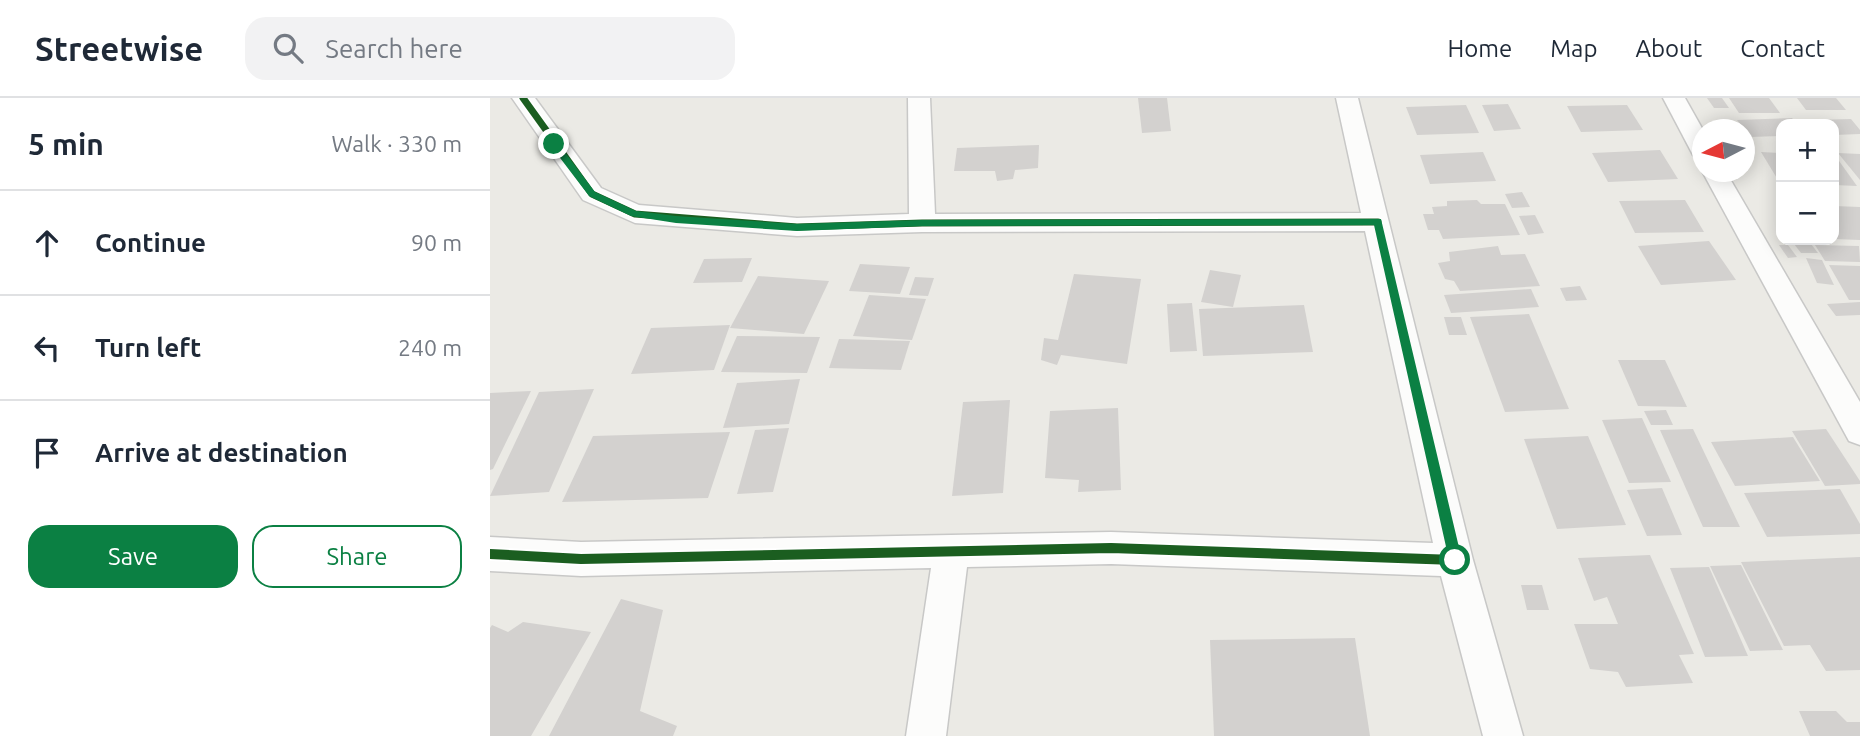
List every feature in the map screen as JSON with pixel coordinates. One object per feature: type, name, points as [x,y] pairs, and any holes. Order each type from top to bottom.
[{"type":"street","points":[[523,98],[592,194],[635,214],[797,227],[922,223],[1378,222]]},
{"type":"street","points":[[919,98],[922,223]]},
{"type":"street","points":[[1347,98],[1455,560],[1503,736]]},
{"type":"street","points":[[1674,98],[1692,130]]},
{"type":"street","points":[[1720,182],[1823,370],[1860,431]]},
{"type":"street","points":[[490,554],[581,559],[1111,548],[1455,560]]},
{"type":"street","points":[[926,736],[951,551]]},
{"type":"building","points":[[1138,98],[1167,98],[1171,131],[1142,133]]},
{"type":"building","points":[[1707,98],[1722,98],[1729,108],[1714,108]]},
{"type":"building","points":[[1729,98],[1769,98],[1780,113],[1739,113]]},
{"type":"building","points":[[1797,98],[1836,98],[1846,110],[1806,110]]},
{"type":"building","points":[[1508,104],[1521,129],[1494,131],[1482,105]]},
{"type":"building","points":[[1466,105],[1479,133],[1417,135],[1406,107]]},
{"type":"building","points":[[1627,105],[1643,130],[1581,132],[1567,106]]},
{"type":"building","points":[[1792,118],[1793,119],[1776,119],[1776,136],[1755,137],[1755,119]]},
{"type":"building","points":[[1839,119],[1851,119],[1860,134],[1839,135]]},
{"type":"building","points":[[1039,145],[1038,168],[1015,170],[1013,179],[997,181],[995,171],[954,171],[957,148]]},
{"type":"building","points":[[1660,150],[1678,179],[1608,182],[1592,153]]},
{"type":"building","points":[[1483,152],[1496,181],[1430,184],[1420,155]]},
{"type":"building","points":[[1761,152],[1776,153],[1776,177]]},
{"type":"building","points":[[1839,153],[1860,154],[1860,180],[1839,154]]},
{"type":"building","points":[[1839,161],[1857,186],[1839,185]]},
{"type":"building","points":[[1522,192],[1530,207],[1512,208],[1505,194]]},
{"type":"building","points":[[1477,200],[1481,204],[1505,204],[1520,235],[1443,239],[1439,230],[1428,230],[1423,214],[1434,214],[1432,207],[1447,206],[1447,201]]},
{"type":"building","points":[[1685,200],[1704,232],[1635,233],[1619,201]]},
{"type":"building","points":[[1839,206],[1860,207],[1860,240],[1839,239]]},
{"type":"building","points":[[1535,215],[1544,233],[1528,235],[1519,216]]},
{"type":"building","points":[[1709,241],[1736,280],[1661,285],[1638,246]]},
{"type":"building","points":[[1779,245],[1788,245],[1797,257],[1788,258]]},
{"type":"building","points":[[1795,245],[1812,245],[1818,253],[1801,253]]},
{"type":"building","points":[[1815,245],[1859,246],[1860,262],[1825,261]]},
{"type":"building","points":[[1498,246],[1501,255],[1525,254],[1540,286],[1460,291],[1454,281],[1445,279],[1438,263],[1450,261],[1449,252]]},
{"type":"building","points":[[752,258],[742,282],[693,283],[704,259]]},
{"type":"building","points":[[1806,258],[1822,260],[1834,285],[1817,283]]},
{"type":"building","points":[[860,264],[910,267],[900,294],[849,291]]},
{"type":"building","points":[[1829,265],[1860,266],[1860,300],[1849,300]]},
{"type":"building","points":[[1210,270],[1241,275],[1233,307],[1201,302]]},
{"type":"building","points":[[1074,274],[1141,279],[1127,364],[1061,355],[1057,365],[1041,360],[1044,338],[1058,340]]},
{"type":"building","points":[[758,276],[829,281],[804,334],[730,328]]},
{"type":"building","points":[[915,277],[934,278],[928,296],[909,295]]},
{"type":"building","points":[[1580,286],[1587,300],[1566,301],[1560,288]]},
{"type":"building","points":[[1531,289],[1539,307],[1451,313],[1444,295]]},
{"type":"building","points":[[869,295],[926,299],[912,340],[853,336]]},
{"type":"building","points":[[1860,302],[1860,315],[1836,316],[1827,304]]},
{"type":"building","points":[[1192,303],[1197,351],[1170,352],[1167,304]]},
{"type":"building","points":[[1304,305],[1313,352],[1203,356],[1199,309]]},
{"type":"building","points":[[1529,314],[1569,409],[1505,412],[1470,317]]},
{"type":"building","points":[[1444,317],[1461,317],[1467,335],[1449,335]]},
{"type":"building","points":[[730,325],[714,370],[631,374],[651,328]]},
{"type":"building","points":[[737,336],[820,337],[807,373],[721,372]]},
{"type":"building","points":[[839,339],[910,341],[901,370],[829,368]]},
{"type":"building","points":[[1618,360],[1665,360],[1687,407],[1638,406]]},
{"type":"building","points":[[800,379],[789,424],[723,428],[737,383]]},
{"type":"building","points":[[594,389],[549,492],[490,496],[539,392]]},
{"type":"building","points":[[531,391],[493,469],[490,470],[490,393]]},
{"type":"building","points":[[1010,400],[1003,493],[952,496],[963,402]]},
{"type":"building","points":[[1118,408],[1121,490],[1078,492],[1079,480],[1045,478],[1050,411]]},
{"type":"building","points":[[1666,410],[1673,425],[1651,425],[1644,411]]},
{"type":"building","points":[[1642,418],[1671,482],[1629,483],[1602,420]]},
{"type":"building","points":[[789,428],[773,492],[737,494],[755,430]]},
{"type":"building","points":[[1693,429],[1740,527],[1703,527],[1660,430]]},
{"type":"building","points":[[1826,429],[1860,484],[1825,486],[1792,431]]},
{"type":"building","points":[[730,432],[708,498],[562,502],[593,436]]},
{"type":"building","points":[[1588,436],[1626,525],[1557,529],[1524,439]]},
{"type":"building","points":[[1793,437],[1820,481],[1735,486],[1711,442]]},
{"type":"building","points":[[1662,488],[1682,535],[1647,536],[1627,490]]},
{"type":"building","points":[[1840,489],[1860,524],[1860,534],[1767,537],[1744,493]]},
{"type":"building","points":[[1650,555],[1694,654],[1679,655],[1693,683],[1626,687],[1618,672],[1590,669],[1574,624],[1618,624],[1607,597],[1594,601],[1578,558]]},
{"type":"building","points":[[1860,557],[1860,670],[1826,671],[1810,645],[1784,646],[1741,562]]},
{"type":"building","points":[[1741,565],[1783,650],[1750,651],[1710,566]]},
{"type":"building","points":[[1709,567],[1748,656],[1705,657],[1670,568]]},
{"type":"building","points":[[1521,585],[1542,585],[1549,610],[1527,610]]},
{"type":"building","points":[[621,599],[663,610],[640,711],[677,726],[673,736],[549,736]]},
{"type":"building","points":[[523,622],[591,632],[531,736],[490,736],[490,628],[492,625],[508,632]]},
{"type":"building","points":[[1355,638],[1370,736],[1214,736],[1210,640]]},
{"type":"building","points":[[1799,711],[1836,711],[1847,722],[1860,722],[1860,736],[1810,736]]},
{"type":"cycle path","points":[[523,98],[592,194],[635,214],[797,227],[922,223],[1378,222]]},
{"type":"cycle path","points":[[490,554],[581,559],[1111,548],[1455,560]]},
{"type":"route","points":[[554,144],[592,194],[635,214],[676,219],[797,227],[922,223],[1378,222],[1455,560]]}]
